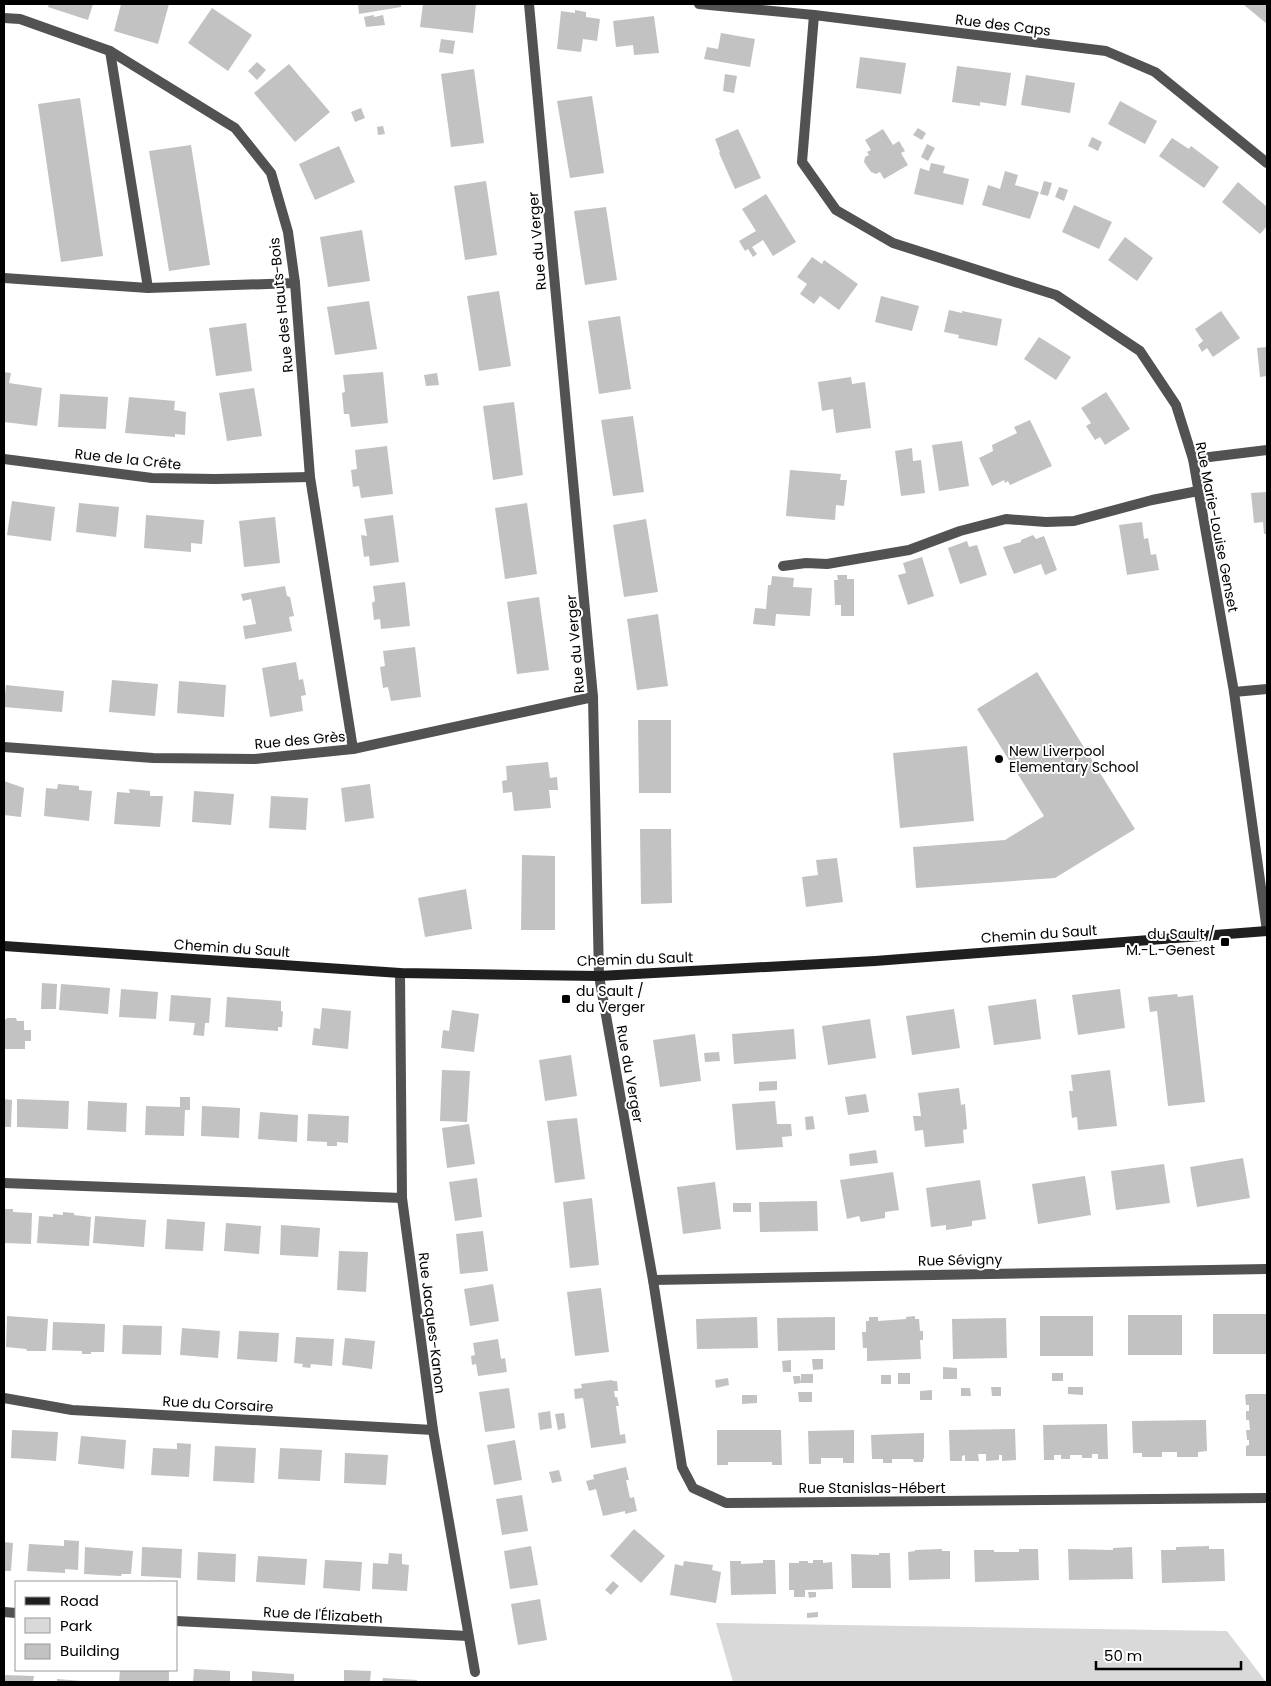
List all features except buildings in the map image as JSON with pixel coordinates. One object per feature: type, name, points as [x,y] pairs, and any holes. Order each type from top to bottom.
[{"type":"street","name":"Rue du Verger","points":[[529,4],[593,697],[599,976],[653,1280]]},
{"type":"street","name":"Rue des Caps","points":[[699,4],[814,15],[1106,51],[1155,72],[1267,163]]},
{"type":"street","name":"Rue Marie-Louise Genset","points":[[814,15],[802,162],[836,210],[894,243],[1056,295],[1140,351],[1176,405],[1192,459],[1234,692],[1267,931]]},
{"type":"street","name":"Rue des Hauts-Bois","points":[[4,18],[20,19],[110,51],[235,128],[271,173],[288,232],[296,283],[310,477],[353,749]]},
{"type":"street","points":[[110,51],[148,288]]},
{"type":"street","points":[[4,278],[148,288],[296,283]]},
{"type":"street","points":[[1192,459],[1267,450]]},
{"type":"street","name":"Rue de la Crête","points":[[4,459],[152,478],[310,477]]},
{"type":"street","points":[[783,566],[806,563],[827,564],[909,550],[960,531],[1006,519],[1046,522],[1074,521],[1152,500],[1198,491]]},
{"type":"street","points":[[1234,692],[1267,689]]},
{"type":"street","name":"Rue des Grès","points":[[4,747],[152,758],[255,758],[353,749],[593,697]]},
{"type":"street","name":"Chemin du Sault","points":[[4,946],[400,973],[599,976],[876,961],[1267,931]]},
{"type":"street","name":"Rue Jacques-Kanon","points":[[400,973],[402,1198],[432,1430],[475,1672]]},
{"type":"street","points":[[4,1183],[402,1198]]},
{"type":"street","name":"Rue Sévigny","points":[[653,1280],[1267,1269]]},
{"type":"street","name":"Rue Stanislas-Hébert","points":[[653,1280],[682,1467],[693,1488],[726,1503],[1267,1498]]},
{"type":"street","name":"Rue du Corsaire","points":[[4,1398],[72,1410],[432,1430]]},
{"type":"street","name":"Rue de l'Élizabeth","points":[[178,1621],[468,1636]]},
{"type":"green space","points":[[716,1623],[1227,1631],[1266,1682],[733,1682]]},
{"type":"place","name":"New Liverpool Elementary School","points":[[999,759]]},
{"type":"place","name":"du Sault / M.-L.-Genest","points":[[1225,942]]},
{"type":"place","name":"du Sault / du Verger","points":[[566,999]]}]
